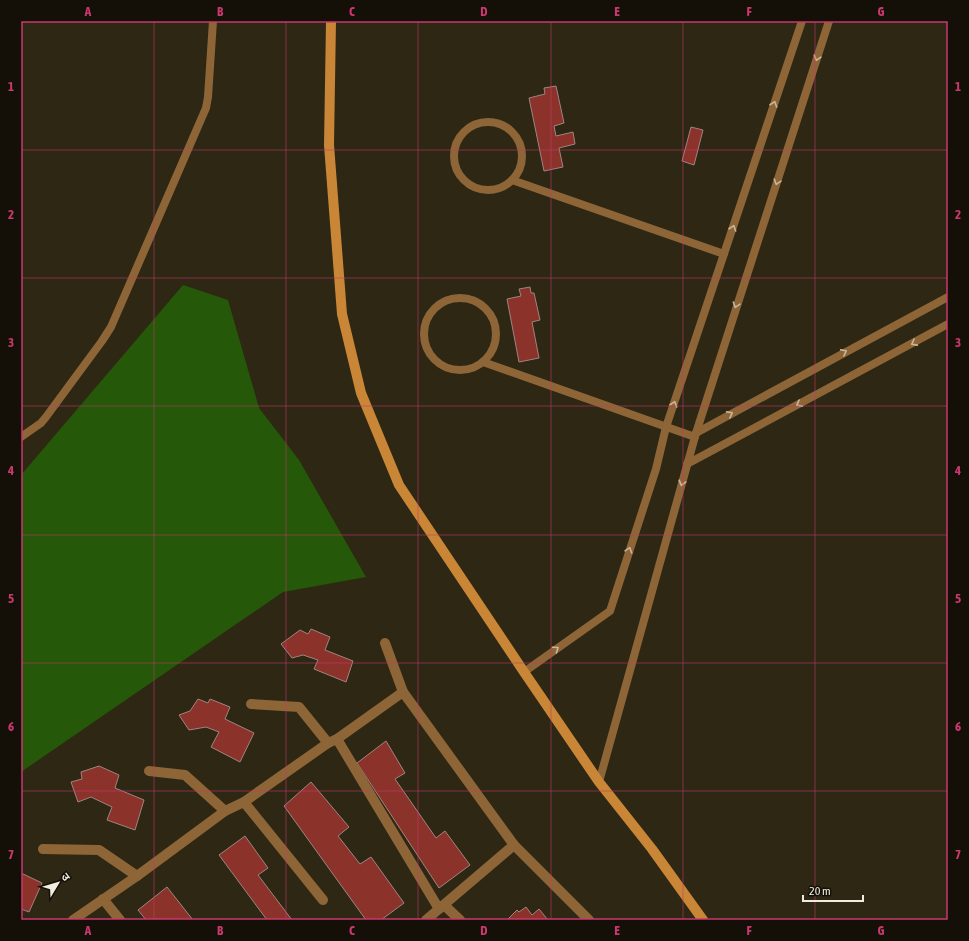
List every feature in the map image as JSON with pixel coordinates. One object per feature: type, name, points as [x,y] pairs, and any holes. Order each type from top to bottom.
[{"type":"street","points":[[331,21],[329,145],[342,314],[361,393],[399,485],[599,782],[652,849],[703,920]]},
{"type":"street","points":[[385,643],[403,692],[514,845],[589,920]]},
{"type":"street","points":[[73,920],[137,876],[225,811],[244,802],[403,692]]},
{"type":"street","points":[[251,704],[300,707],[332,741],[442,907],[460,920]]},
{"type":"street","points":[[149,771],[185,775],[225,811]]},
{"type":"street","points":[[244,802],[323,900]]},
{"type":"street","points":[[426,920],[514,845]]},
{"type":"street","points":[[43,848],[98,850],[137,876]]},
{"type":"street","points":[[103,899],[120,920]]},
{"type":"lane","points":[[21,437],[46,417],[102,341],[111,326],[206,108],[213,21]]},
{"type":"lane","points":[[524,672],[610,611],[656,468],[666,426],[802,21]]},
{"type":"lane","points":[[599,782],[695,435],[829,21]]},
{"type":"lane","points":[[480,123],[493,123],[506,127],[515,136],[521,148],[522,162],[517,174],[512,180],[508,184],[496,190],[483,190],[471,185],[461,176],[455,164],[454,151],[459,138],[468,129],[480,123]]},
{"type":"lane","points":[[512,180],[724,254]]},
{"type":"lane","points":[[483,362],[695,435],[948,297]]},
{"type":"lane","points":[[457,298],[471,299],[484,306],[492,317],[496,331],[495,345],[488,357],[483,362],[478,366],[464,370],[450,368],[437,362],[429,350],[424,337],[426,323],[433,310],[444,302],[457,298]]},
{"type":"lane","points":[[687,464],[948,324]]},
{"type":"green space","points":[[183,285],[228,300],[259,408],[299,460],[366,577],[283,592],[21,772],[21,475]]},
{"type":"building","points":[[556,86],[564,123],[554,126],[556,136],[573,132],[575,144],[559,148],[563,167],[544,171],[529,98],[545,94],[544,88]]},
{"type":"building","points":[[691,127],[703,130],[694,165],[682,161]]},
{"type":"building","points":[[530,287],[531,293],[534,293],[540,320],[532,322],[539,358],[519,362],[507,299],[521,296],[519,289]]},
{"type":"building","points":[[311,629],[330,637],[325,650],[353,661],[346,682],[314,669],[318,660],[303,655],[292,658],[281,644],[300,630],[308,634]]},
{"type":"building","points":[[198,699],[208,703],[210,699],[230,707],[225,719],[254,733],[240,762],[211,747],[219,732],[206,727],[189,730],[179,715],[190,711]]},
{"type":"building","points":[[386,741],[405,773],[395,779],[436,838],[445,831],[470,865],[439,888],[357,763]]},
{"type":"building","points":[[99,766],[119,775],[115,788],[144,800],[135,830],[107,820],[112,807],[91,797],[78,802],[71,782],[82,779],[81,772]]},
{"type":"building","points":[[311,782],[349,827],[338,836],[360,864],[371,857],[404,903],[381,920],[366,920],[284,806]]},
{"type":"building","points":[[245,836],[268,868],[258,875],[292,920],[267,920],[219,855]]},
{"type":"building","points":[[21,873],[42,883],[29,912],[21,909]]},
{"type":"building","points":[[167,887],[193,920],[146,920],[138,910]]},
{"type":"building","points":[[526,907],[532,915],[539,909],[548,920],[507,920],[517,910],[519,912]]}]
